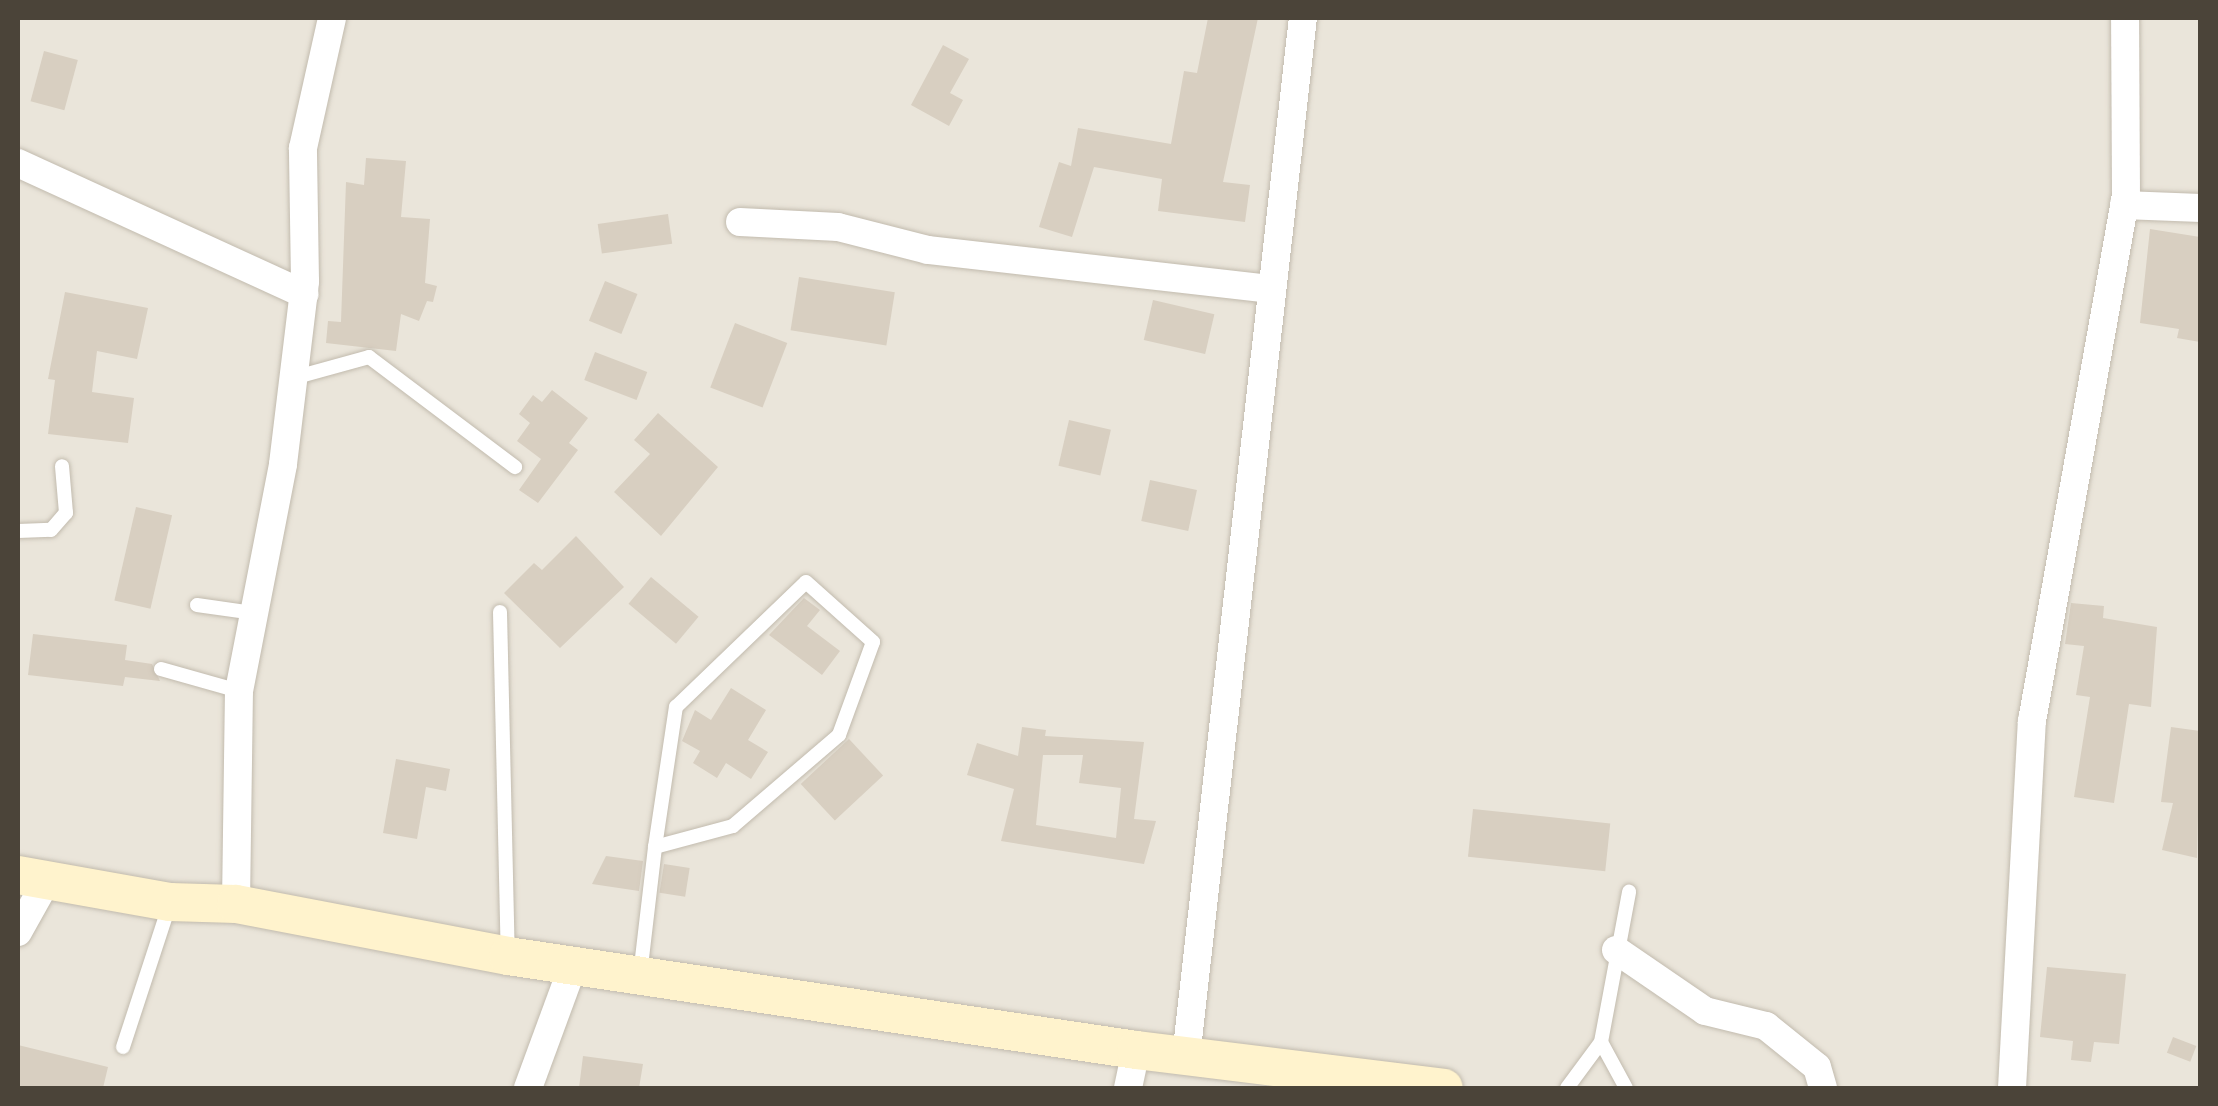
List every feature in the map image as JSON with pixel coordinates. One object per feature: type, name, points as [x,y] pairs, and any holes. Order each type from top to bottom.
[{"type":"main road","points":[[32,878],[170,902],[236,904],[508,956],[1136,1050],[1444,1088]]},
{"type":"street","points":[[236,904],[239,691],[294,378],[304,294],[303,148],[332,18]]},
{"type":"street","points":[[1186,1056],[1303,18]]},
{"type":"street","points":[[2012,1088],[2032,722],[2124,205],[2125,18]]},
{"type":"street","points":[[18,163],[304,294]]},
{"type":"street","points":[[2124,205],[2200,208]]},
{"type":"street","points":[[740,222],[838,227],[928,250],[1271,289]]},
{"type":"street","points":[[18,932],[32,878]]},
{"type":"street","points":[[1616,950],[1705,1011],[1766,1026],[1817,1067],[1823,1088]]},
{"type":"street","points":[[528,1088],[573,966]]},
{"type":"street","points":[[1128,1088],[1136,1050]]},
{"type":"lane","points":[[294,378],[369,357],[515,468]]},
{"type":"lane","points":[[18,531],[51,530],[66,513],[62,466]]},
{"type":"lane","points":[[640,976],[654,846],[676,707],[806,582],[873,642],[839,735],[733,826],[654,846]]},
{"type":"lane","points":[[197,605],[254,613]]},
{"type":"lane","points":[[500,612],[508,956]]},
{"type":"lane","points":[[161,669],[239,691]]},
{"type":"lane","points":[[1567,1088],[1602,1042],[1629,892]]},
{"type":"lane","points":[[123,1047],[170,902]]},
{"type":"lane","points":[[1602,1042],[1626,1088]]},
{"type":"shaded area","points":[[18,18],[2200,18],[2200,1088],[18,1088]]},
{"type":"building","points":[[1208,18],[1258,18],[1223,182],[1250,185],[1245,222],[1158,211],[1162,179],[1094,167],[1072,237],[1039,227],[1059,162],[1071,166],[1078,128],[1171,144],[1184,71],[1197,73]]},
{"type":"building","points":[[943,45],[969,59],[950,93],[963,100],[949,126],[911,105]]},
{"type":"building","points":[[44,51],[78,60],[64,110],[31,101]]},
{"type":"building","points":[[366,158],[406,161],[401,217],[430,219],[425,283],[437,286],[433,302],[427,301],[419,321],[401,314],[396,351],[326,343],[328,321],[341,322],[346,182],[364,185]]},
{"type":"building","points":[[668,214],[672,244],[602,254],[598,224]]},
{"type":"building","points":[[2150,229],[2200,237],[2200,342],[2177,338],[2179,329],[2140,323]]},
{"type":"building","points":[[799,277],[895,292],[886,346],[791,330]]},
{"type":"building","points":[[605,281],[637,294],[621,334],[589,321]]},
{"type":"building","points":[[65,292],[148,308],[137,359],[97,351],[92,392],[134,398],[128,443],[48,434],[55,380],[48,379]]},
{"type":"building","points":[[1153,300],[1214,314],[1205,354],[1144,340]]},
{"type":"building","points":[[735,323],[787,343],[763,407],[710,387]]},
{"type":"building","points":[[595,352],[647,372],[637,400],[584,380]]},
{"type":"building","points":[[552,390],[588,418],[569,443],[578,450],[538,503],[519,490],[541,459],[517,441],[530,423],[519,414],[533,395],[542,402]]},
{"type":"building","points":[[658,413],[718,467],[661,536],[614,492],[650,454],[634,440]]},
{"type":"building","points":[[1069,420],[1111,430],[1100,475],[1058,466]]},
{"type":"building","points":[[1150,480],[1197,490],[1188,531],[1141,521]]},
{"type":"building","points":[[136,507],[172,515],[150,609],[114,601]]},
{"type":"building","points":[[576,536],[624,587],[560,648],[504,593],[534,563],[542,570]]},
{"type":"building","points":[[651,577],[698,617],[676,644],[629,604]]},
{"type":"building","points":[[804,598],[820,610],[807,626],[840,651],[822,675],[769,635]]},
{"type":"building","points":[[2071,603],[2104,606],[2103,618],[2157,627],[2151,707],[2129,704],[2114,803],[2074,797],[2090,697],[2076,695],[2084,646],[2065,644]]},
{"type":"building","points":[[33,634],[127,645],[125,660],[152,664],[160,681],[125,677],[123,686],[28,675]]},
{"type":"building","points":[[731,688],[766,710],[748,740],[768,752],[751,779],[726,763],[717,778],[693,763],[700,751],[682,741],[695,710],[711,720]]},
{"type":"building","points":[[1022,727],[1046,730],[1045,736],[1144,742],[1134,819],[1156,821],[1144,864],[1001,841],[1014,789],[967,775],[977,743],[1018,756]],"holes":[[[1043,755],[1083,755],[1079,783],[1121,788],[1116,838],[1036,825]]]},
{"type":"building","points":[[2171,727],[2200,731],[2197,858],[2162,850],[2173,803],[2161,802]]},
{"type":"building","points":[[849,739],[883,776],[835,821],[801,784]]},
{"type":"building","points":[[396,759],[450,769],[446,791],[426,787],[417,839],[383,833]]},
{"type":"building","points":[[1473,809],[1610,823],[1605,871],[1468,857]]},
{"type":"building","points":[[606,856],[643,861],[639,891],[592,884]]},
{"type":"building","points":[[664,864],[690,868],[685,897],[659,893]]},
{"type":"building","points":[[2047,967],[2126,974],[2119,1044],[2094,1042],[2091,1062],[2071,1060],[2073,1041],[2040,1037]]},
{"type":"building","points":[[2173,1037],[2196,1046],[2190,1062],[2167,1053]]},
{"type":"building","points":[[18,1045],[108,1067],[103,1088],[18,1088]]},
{"type":"building","points":[[583,1056],[643,1064],[639,1088],[579,1088]]}]
